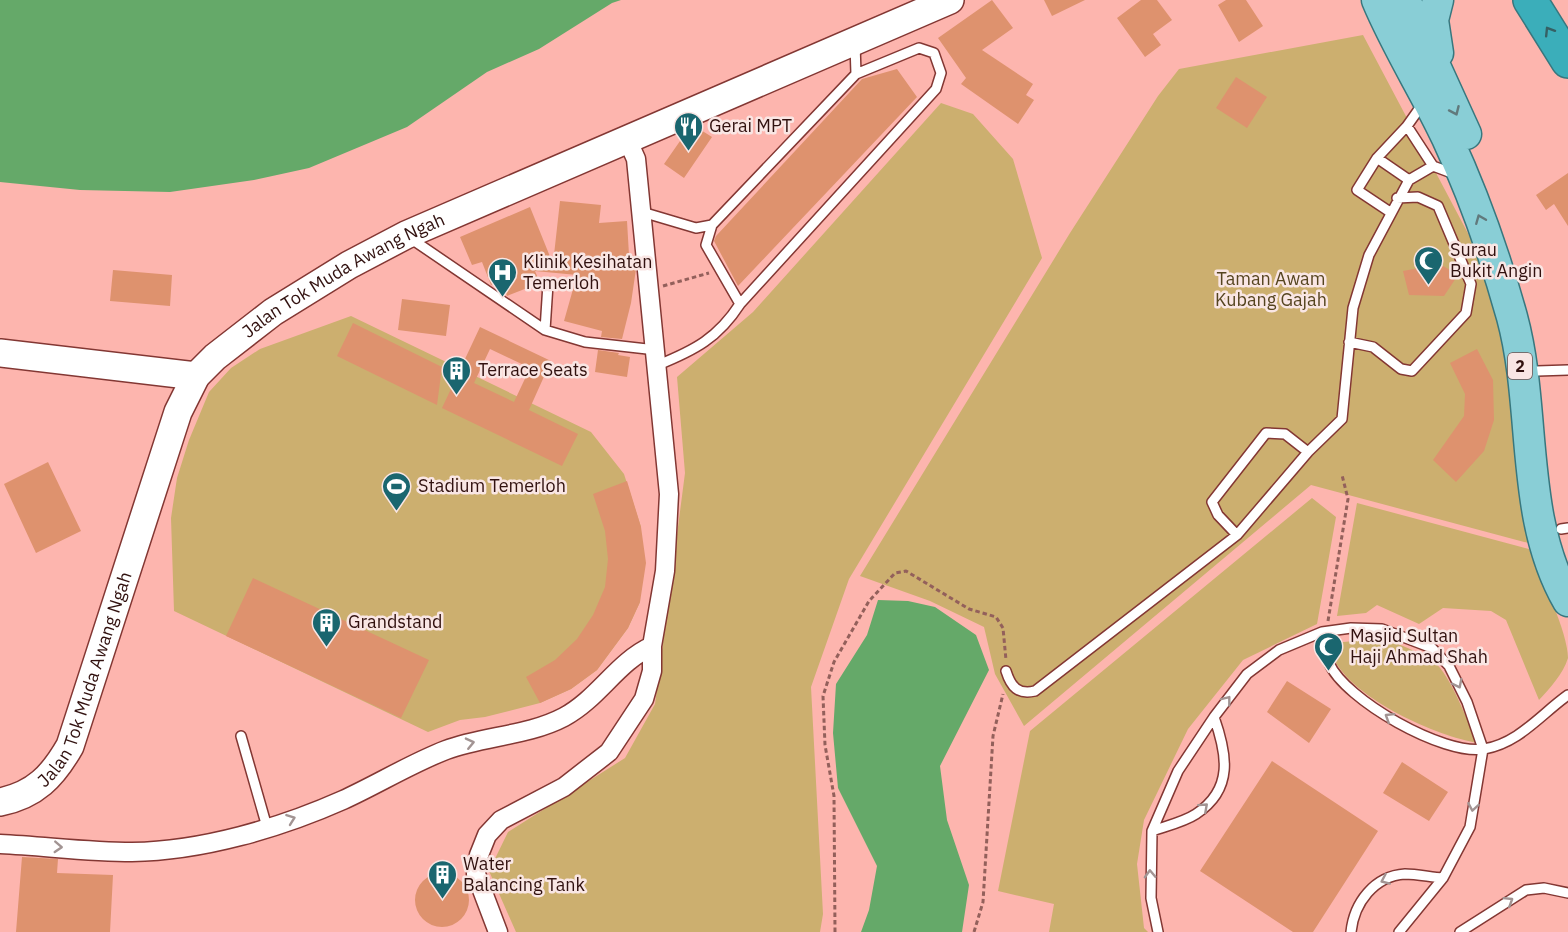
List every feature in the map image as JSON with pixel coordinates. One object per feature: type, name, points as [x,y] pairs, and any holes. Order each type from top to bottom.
[{"type":"highway","points":[[1530,0],[1568,61]]},
{"type":"main road","name":"Jalan Tok Muda Awang Ngah","points":[[0,802],[37,789],[56,770],[70,746],[178,412],[196,376],[216,357],[273,312],[349,265],[406,235],[950,0]]},
{"type":"main road","points":[[1363,0],[1382,12],[1434,89]]},
{"type":"main road","name":"2","points":[[1405,0],[1421,35],[1447,138],[1491,246],[1513,320],[1533,480],[1546,546],[1560,586],[1568,601]]},
{"type":"main road","points":[[1414,0],[1421,35]]},
{"type":"main road","points":[[1434,89],[1433,20],[1438,0]]},
{"type":"main road","name":"2","points":[[1434,89],[1507,229],[1528,303],[1548,463],[1566,535]]},
{"type":"main road","points":[[0,353],[196,376]]},
{"type":"street","points":[[498,932],[476,874],[478,855],[487,835],[501,820],[564,787],[609,752],[644,699],[652,671],[652,646],[665,571],[669,494],[636,159],[628,141]]},
{"type":"street","points":[[0,844],[133,852],[200,844],[267,827],[344,800],[409,764],[452,748],[523,731],[563,717],[597,694],[636,653],[652,646]]},
{"type":"lane","points":[[855,42],[856,74]]},
{"type":"lane","points":[[406,235],[545,330],[585,342],[657,358],[694,350],[726,326],[740,304],[936,89],[941,73],[934,53],[919,48],[856,74],[712,225],[706,244],[740,304]]},
{"type":"lane","points":[[1390,212],[1357,190],[1377,158],[1407,126],[1434,89]]},
{"type":"lane","points":[[1407,126],[1433,166],[1463,177]]},
{"type":"lane","points":[[1377,158],[1409,180]]},
{"type":"lane","points":[[1006,671],[1010,683],[1016,690],[1026,693],[1035,691],[1237,535],[1308,452],[1342,419],[1353,308],[1369,255],[1397,198],[1409,180],[1433,166]]},
{"type":"lane","points":[[1349,342],[1373,347],[1401,369],[1412,371],[1466,313],[1471,284],[1438,206],[1418,197],[1397,198]]},
{"type":"lane","points":[[642,212],[696,228],[712,225]]},
{"type":"lane","points":[[545,330],[548,284]]},
{"type":"lane","points":[[1537,371],[1568,370]]},
{"type":"lane","points":[[1237,535],[1218,515],[1212,502],[1266,433],[1286,434],[1308,452]]},
{"type":"lane","points":[[1158,932],[1151,897],[1152,831],[1178,771],[1214,717],[1247,674],[1279,650],[1324,631],[1351,628],[1382,629],[1432,648],[1449,666],[1467,702],[1483,749],[1470,827],[1443,878],[1399,932]]},
{"type":"lane","points":[[1324,631],[1329,664],[1347,684],[1371,705],[1424,735],[1454,746],[1483,749],[1517,738],[1568,695]]},
{"type":"lane","points":[[1152,831],[1195,815],[1212,800],[1224,780],[1225,754],[1214,717]]},
{"type":"lane","points":[[241,736],[267,827]]},
{"type":"lane","points":[[1351,932],[1357,909],[1379,882],[1405,874],[1443,878]]},
{"type":"lane","points":[[1460,932],[1526,890],[1544,888],[1568,893]]},
{"type":"path","points":[[650,290],[706,275],[719,266]]},
{"type":"path","points":[[1324,631],[1348,499],[1342,475]]},
{"type":"path","points":[[836,932],[834,796],[825,745],[823,696],[834,662],[869,601],[896,573],[906,571],[969,609],[996,617],[1003,628],[1006,671],[993,736],[983,902],[974,932]]},
{"type":"green space","name":"Taman Awam Kubang Gajah","points":[[1363,35],[1499,292],[1532,544],[1311,485],[1024,726],[995,674],[984,627],[930,601],[860,576],[1070,233],[1158,96],[1179,69]]},
{"type":"green space","points":[[941,103],[973,114],[1013,159],[1042,258],[849,579],[811,687],[823,914],[820,932],[516,932],[489,871],[508,832],[625,758],[655,704],[685,473],[677,377],[753,312]]},
{"type":"green space","points":[[351,316],[591,432],[624,474],[641,527],[640,602],[628,628],[597,670],[571,689],[540,703],[485,717],[460,720],[428,732],[174,611],[171,518],[177,478],[189,440],[209,392],[231,368],[260,349]]},
{"type":"green space","points":[[1312,498],[1336,517],[1317,624],[1243,660],[1188,729],[1144,820],[1137,864],[1144,928],[1148,932],[1049,932],[1054,904],[998,891],[1030,731]]},
{"type":"green space","points":[[1357,503],[1529,549],[1559,619],[1568,658],[1560,675],[1539,700],[1506,620],[1491,611],[1443,608],[1419,624],[1377,605],[1366,613],[1337,616]]},
{"type":"green space","points":[[1383,638],[1409,648],[1440,668],[1478,743],[1441,733],[1378,702],[1345,675],[1335,661],[1334,643]]},
{"type":"shaded area","points":[[0,0],[621,0],[612,3],[539,49],[487,72],[407,127],[309,168],[254,180],[170,192],[80,190],[0,182]]},
{"type":"shaded area","points":[[878,600],[908,601],[935,607],[976,635],[989,670],[940,766],[947,820],[969,885],[962,932],[861,932],[869,910],[877,866],[838,788],[833,733],[836,684],[867,635]]},
{"type":"building","points":[[992,0],[1013,28],[982,50],[1033,84],[1026,95],[1034,100],[1018,124],[961,84],[966,78],[938,38]]},
{"type":"building","points":[[1044,0],[1085,0],[1052,16]]},
{"type":"building","points":[[1141,0],[1157,0],[1172,20],[1153,34],[1161,45],[1145,57],[1117,18]]},
{"type":"building","points":[[1226,0],[1246,0],[1263,26],[1239,42],[1218,5]]},
{"type":"building","points":[[897,69],[917,97],[738,286],[714,241],[716,236],[862,79]]},
{"type":"building","points":[[1236,77],[1267,97],[1247,128],[1216,108]]},
{"type":"building","name":"Gerai MPT","points":[[696,127],[712,137],[684,178],[664,164],[687,131]]},
{"type":"building","points":[[1568,173],[1568,226],[1554,204],[1546,210],[1536,195]]},
{"type":"building","points":[[560,201],[601,205],[599,223],[627,221],[629,255],[634,256],[636,269],[622,339],[601,337],[602,331],[564,321],[577,275],[535,271],[540,283],[507,296],[501,282],[491,285],[482,262],[472,265],[460,237],[530,207],[553,264]]},
{"type":"building","name":"Surau Bukit Angin","points":[[1440,264],[1458,275],[1444,296],[1409,295],[1403,271]]},
{"type":"building","points":[[113,270],[172,275],[170,306],[110,301]]},
{"type":"building","points":[[402,299],[450,305],[446,336],[398,330]]},
{"type":"building","points":[[353,323],[442,367],[437,405],[337,356]]},
{"type":"building","points":[[480,327],[551,361],[529,410],[578,434],[562,466],[442,408]],"holes":[[[490,349],[530,368],[514,402],[474,383]]]},
{"type":"building","points":[[1477,349],[1493,380],[1494,420],[1484,451],[1456,482],[1433,460],[1464,416],[1465,394],[1450,363]]},
{"type":"building","points":[[598,350],[630,357],[627,377],[595,372]]},
{"type":"building","points":[[48,462],[81,531],[36,553],[4,484]]},
{"type":"building","points":[[627,481],[641,527],[646,563],[640,602],[628,628],[597,670],[571,689],[540,703],[526,677],[555,660],[577,639],[593,615],[605,587],[608,559],[605,531],[593,494]]},
{"type":"building","name":"Grandstand","points":[[253,578],[429,660],[401,718],[226,636]]},
{"type":"building","points":[[1287,681],[1331,709],[1309,743],[1267,712]]},
{"type":"building","points":[[1272,761],[1378,831],[1313,932],[1293,932],[1200,871]]},
{"type":"building","points":[[1402,762],[1448,792],[1429,821],[1383,793]]},
{"type":"building","points":[[22,857],[58,859],[57,873],[113,875],[110,932],[16,932]]},
{"type":"building","name":"Water Balancing Tank","points":[[442,873],[452,875],[461,881],[467,890],[469,900],[467,910],[461,919],[452,925],[442,927],[432,925],[423,919],[417,910],[415,900],[417,890],[423,881],[432,875]]},
{"type":"place","name":"Gerai MPT","points":[[688,152]]},
{"type":"place","name":"Surau Bukit Angin","points":[[1429,286]]},
{"type":"place","name":"Klinik Kesihatan Temerloh","points":[[502,298]]},
{"type":"place","name":"Terrace Seats","points":[[457,396]]},
{"type":"place","name":"Stadium Temerloh","points":[[397,512]]},
{"type":"place","name":"Grandstand","points":[[327,648]]},
{"type":"place","name":"Masjid Sultan Haji Ahmad Shah","points":[[1329,672]]},
{"type":"place","name":"Water Balancing Tank","points":[[442,900]]}]
